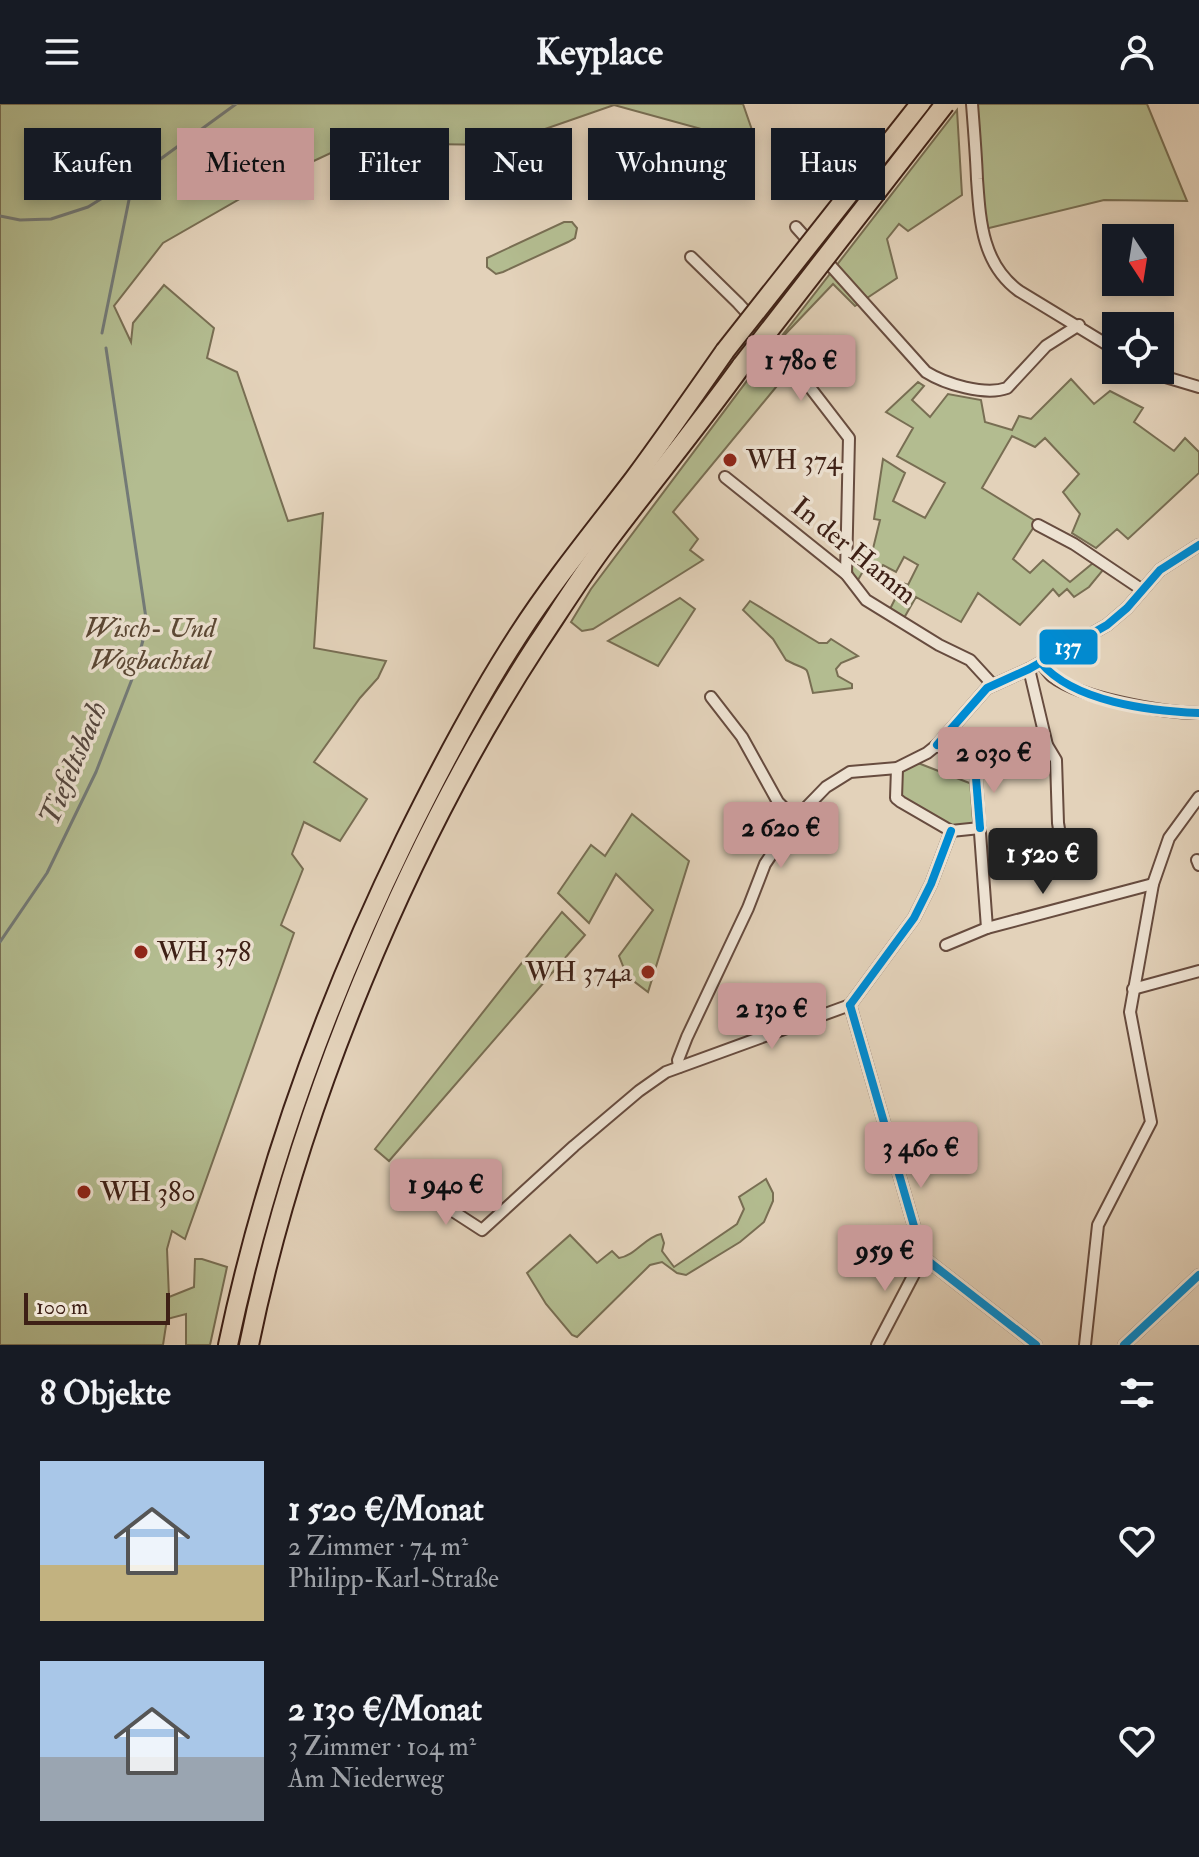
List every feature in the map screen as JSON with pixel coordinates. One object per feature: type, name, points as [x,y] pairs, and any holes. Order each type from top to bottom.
[{"type":"highway","points":[[228,1345],[253,1244],[299,1093],[336,993],[376,899],[473,709],[520,633],[725,351],[920,104]]},
{"type":"highway","points":[[249,1345],[305,1142],[356,1001],[395,908],[491,721],[545,632],[605,544],[945,104]]},
{"type":"street","points":[[972,104],[981,224],[990,256],[1011,285],[1102,341]]},
{"type":"street","points":[[796,227],[926,372],[940,381],[999,391],[1007,388],[1046,346],[1079,325]]},
{"type":"street","points":[[691,257],[782,351],[849,438],[846,574]]},
{"type":"street","points":[[1174,380],[1199,387]]},
{"type":"street","name":"In der Hamm","points":[[725,477],[846,574],[866,600],[939,645],[970,660],[993,685]]},
{"type":"street","points":[[1038,525],[1074,544],[1141,589]]},
{"type":"street","points":[[679,1067],[683,1047],[748,908],[760,874],[795,819],[840,776],[861,769],[897,768],[937,745],[978,696],[993,685],[1041,663],[1107,625],[1127,608],[1160,570],[1199,545]]},
{"type":"street","points":[[1041,663],[1055,679],[1095,695],[1136,705],[1199,713]]},
{"type":"street","points":[[1029,669],[1047,745],[1056,760],[1058,823],[1065,864]]},
{"type":"street","points":[[711,697],[742,737],[778,802],[795,819]]},
{"type":"street","points":[[937,745],[975,765],[1047,745]]},
{"type":"street","points":[[975,765],[987,928]]},
{"type":"street","points":[[897,768],[896,798],[951,831],[980,828]]},
{"type":"street","points":[[1085,1345],[1098,1225],[1151,1122],[1131,1026],[1133,989],[1153,884],[1169,838],[1199,797]]},
{"type":"street","points":[[428,1195],[482,1230],[574,1146],[666,1072],[850,1005],[914,918],[951,831]]},
{"type":"street","points":[[946,945],[987,928],[1153,884]]},
{"type":"street","points":[[1133,989],[1199,971]]},
{"type":"street","points":[[850,1005],[923,1257],[1036,1345]]},
{"type":"street","points":[[877,1345],[923,1257]]},
{"type":"street","points":[[1124,1345],[1199,1275]]},
{"type":"green space","name":"Wisch- Und Wogbachtal","points":[[0,104],[743,104],[751,128],[698,128],[614,105],[548,128],[465,128],[465,145],[449,144],[449,128],[330,128],[330,153],[314,161],[314,128],[177,128],[177,200],[238,200],[163,243],[114,306],[131,342],[133,323],[164,285],[214,328],[207,358],[237,372],[288,521],[323,513],[314,648],[386,661],[378,678],[314,762],[367,799],[340,841],[304,822],[292,854],[303,869],[281,925],[294,933],[185,1239],[172,1231],[167,1249],[169,1297],[194,1287],[195,1259],[227,1267],[210,1345],[186,1345],[186,1314],[167,1319],[163,1345],[0,1345]]},
{"type":"green space","points":[[977,104],[1147,104],[1187,201],[1104,200],[985,229]]},
{"type":"green space","points":[[957,110],[962,195],[908,231],[899,224],[887,239],[897,278],[855,306],[833,284],[774,346]]},
{"type":"green space","points":[[564,222],[572,222],[577,228],[575,238],[503,272],[496,274],[487,267],[487,258]]},
{"type":"green space","points":[[767,354],[786,375],[673,512],[698,539],[690,550],[703,560],[593,629],[582,631],[571,622],[591,589]]},
{"type":"green space","points":[[1071,379],[1094,404],[1110,391],[1143,408],[1134,422],[1174,451],[1185,438],[1199,452],[1199,473],[1128,539],[1117,529],[1096,548],[1072,533],[1080,514],[1063,492],[1079,474],[1045,438],[1035,447],[1012,436],[982,488],[1037,522],[1013,559],[1030,573],[1043,560],[1070,582],[1093,563],[1103,570],[1089,587],[1074,597],[1067,589],[1059,596],[1053,589],[1020,625],[978,593],[961,622],[916,597],[904,618],[890,609],[903,583],[908,585],[918,565],[904,557],[896,572],[883,565],[879,571],[866,566],[858,580],[853,576],[850,558],[870,561],[880,520],[874,519],[883,459],[905,473],[893,501],[925,518],[945,483],[897,456],[913,428],[886,412],[918,382],[924,386],[912,400],[930,417],[948,394],[981,400],[985,422],[1012,430],[1019,416],[1031,419]]},
{"type":"green space","points":[[680,598],[695,609],[658,666],[608,641]]},
{"type":"green space","points":[[750,601],[819,643],[827,643],[831,639],[858,656],[841,663],[836,669],[838,676],[852,684],[852,688],[813,693],[806,669],[786,660],[773,639],[743,610]]},
{"type":"green space","points":[[918,763],[972,784],[976,825],[951,828],[898,796],[900,770]]},
{"type":"green space","points":[[632,814],[689,861],[648,992],[627,976],[619,956],[653,910],[616,874],[589,923],[558,893],[591,845],[605,856]]},
{"type":"green space","points":[[562,912],[585,935],[389,1161],[375,1149]]},
{"type":"green space","points":[[766,1179],[773,1193],[773,1201],[764,1222],[740,1242],[686,1275],[677,1273],[662,1262],[650,1265],[577,1337],[546,1304],[527,1273],[570,1235],[597,1263],[612,1251],[619,1258],[625,1257],[661,1234],[664,1243],[662,1251],[674,1267],[737,1224],[744,1209],[739,1197]]},
{"type":"waterway","points":[[0,216],[20,220],[51,219],[88,207],[133,179],[236,104]]},
{"type":"waterway","name":"Tiefeltsbach","points":[[102,333],[129,200]]},
{"type":"waterway","name":"Tiefeltsbach","points":[[0,942],[47,873],[96,772],[134,674],[147,625],[106,348]]},
{"type":"transit line","name":"137","points":[[937,745],[987,688],[1029,669],[1107,625],[1127,608],[1160,570],[1199,545]]},
{"type":"transit line","name":"137","points":[[1041,663],[1073,687],[1114,702],[1199,713]]},
{"type":"transit line","name":"137","points":[[975,765],[980,828]]},
{"type":"transit line","name":"137","points":[[850,1005],[914,918],[951,831]]},
{"type":"transit line","name":"137","points":[[850,1005],[923,1257],[1036,1345]]},
{"type":"transit line","name":"137","points":[[1124,1345],[1199,1275]]},
{"type":"place","name":"WH 374","points":[[730,460]]},
{"type":"place","name":"WH 378","points":[[141,952]]},
{"type":"place","name":"WH 374a","points":[[648,972]]},
{"type":"place","name":"WH 380","points":[[84,1192]]}]
